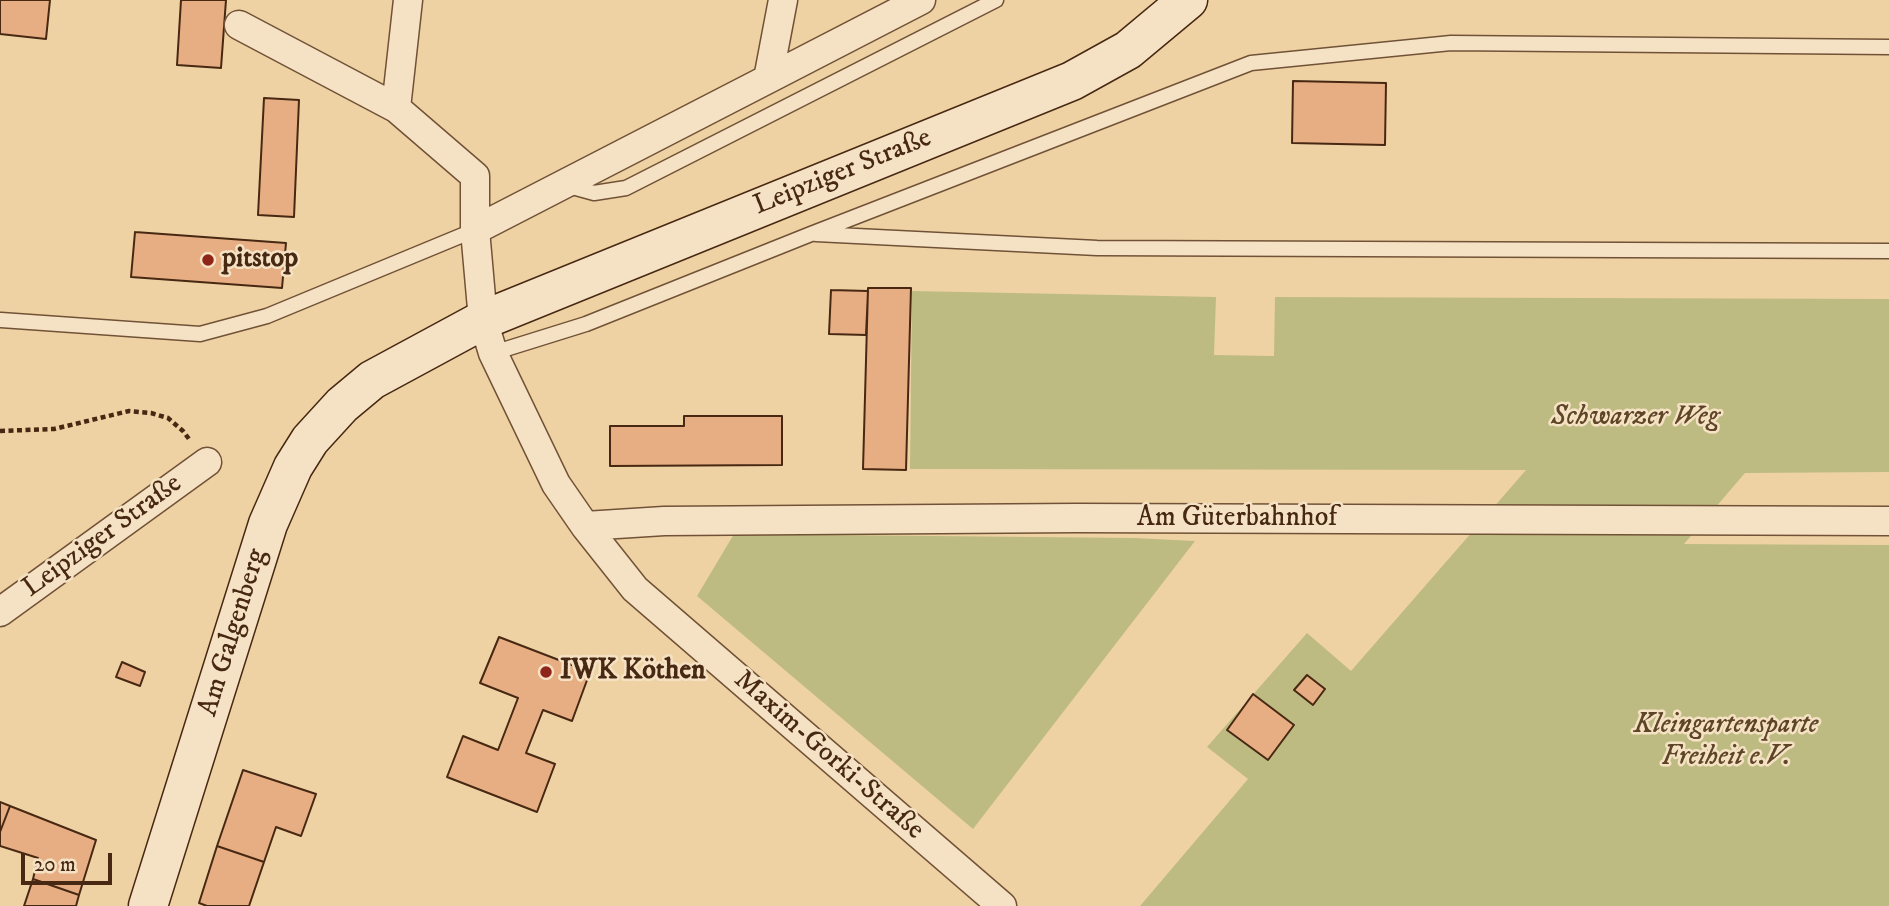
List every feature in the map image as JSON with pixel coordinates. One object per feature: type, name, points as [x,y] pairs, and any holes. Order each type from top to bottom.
[{"type":"main road","name":"Leipziger Straße","points":[[310,440],[342,405],[372,380],[488,337],[885,156],[1072,81],[1128,50],[1188,0]]},
{"type":"main road","name":"Am Galgenberg","points":[[148,906],[268,524],[293,467],[310,440]]},
{"type":"street","points":[[396,108],[408,0]]},
{"type":"street","points":[[768,79],[783,0]]},
{"type":"street","points":[[475,230],[921,0]]},
{"type":"street","points":[[240,25],[396,108],[475,176],[475,230],[488,337]]},
{"type":"street","name":"Maxim-Gorki-Straße","points":[[488,337],[556,484],[635,589],[1002,906]]},
{"type":"street","name":"Leipziger Straße","points":[[0,612],[207,462]]},
{"type":"street","name":"Am Güterbahnhof","points":[[585,526],[664,521],[1077,518],[1889,521]]},
{"type":"lane","points":[[562,184],[594,194],[626,188],[996,0]]},
{"type":"lane","points":[[488,337],[586,324],[1251,63],[1451,43],[1889,47]]},
{"type":"lane","points":[[1,320],[200,334],[267,316],[475,230]]},
{"type":"lane","points":[[811,234],[1097,248],[1889,251]]},
{"type":"path","points":[[0,431],[54,429],[129,411],[151,413],[168,418],[183,431],[207,462]]},
{"type":"green space","points":[[912,291],[1216,297],[1214,355],[1274,356],[1275,297],[1889,299],[1889,472],[1745,473],[1684,544],[1889,545],[1889,906],[1140,906],[1248,779],[1207,747],[1307,633],[1351,671],[1526,470],[910,469]]},
{"type":"green space","points":[[734,534],[1195,541],[973,829],[697,596]]},
{"type":"building","points":[[0,0],[50,0],[46,39],[0,34]]},
{"type":"building","points":[[181,0],[226,0],[221,68],[177,65]]},
{"type":"building","points":[[1293,81],[1386,83],[1385,145],[1292,143]]},
{"type":"building","points":[[264,98],[299,100],[294,217],[258,215]]},
{"type":"building","points":[[135,232],[286,243],[282,288],[131,277]]},
{"type":"building","points":[[868,288],[911,288],[906,470],[863,469]]},
{"type":"building","points":[[831,290],[868,291],[866,335],[829,334]]},
{"type":"building","points":[[684,416],[782,416],[782,465],[610,466],[610,426],[684,426]]},
{"type":"building","points":[[499,637],[590,672],[572,721],[543,710],[526,753],[555,764],[537,812],[447,777],[463,736],[498,750],[518,698],[480,683]]},
{"type":"building","points":[[122,662],[145,672],[140,686],[116,677]]},
{"type":"building","points":[[1307,675],[1325,689],[1313,705],[1294,690]]},
{"type":"building","points":[[1253,694],[1294,725],[1268,760],[1227,730]]},
{"type":"building","points":[[243,770],[316,794],[301,836],[276,827],[264,862],[217,846]]},
{"type":"building","points":[[0,802],[10,806],[0,832]]},
{"type":"building","points":[[10,806],[96,840],[79,895],[33,879],[38,858],[0,846],[0,832]]},
{"type":"building","points":[[217,846],[264,862],[249,906],[207,906],[199,903]]},
{"type":"building","points":[[33,879],[79,895],[76,906],[24,906]]},
{"type":"place","name":"pitstop","points":[[208,260]]},
{"type":"place","name":"IWK Köthen","points":[[546,672]]},
{"type":"park label","name":"Schwarzer Weg","points":[[1635,418]]},
{"type":"park label","name":"Kleingartensparte Freiheit e.V.","points":[[1726,742]]}]
